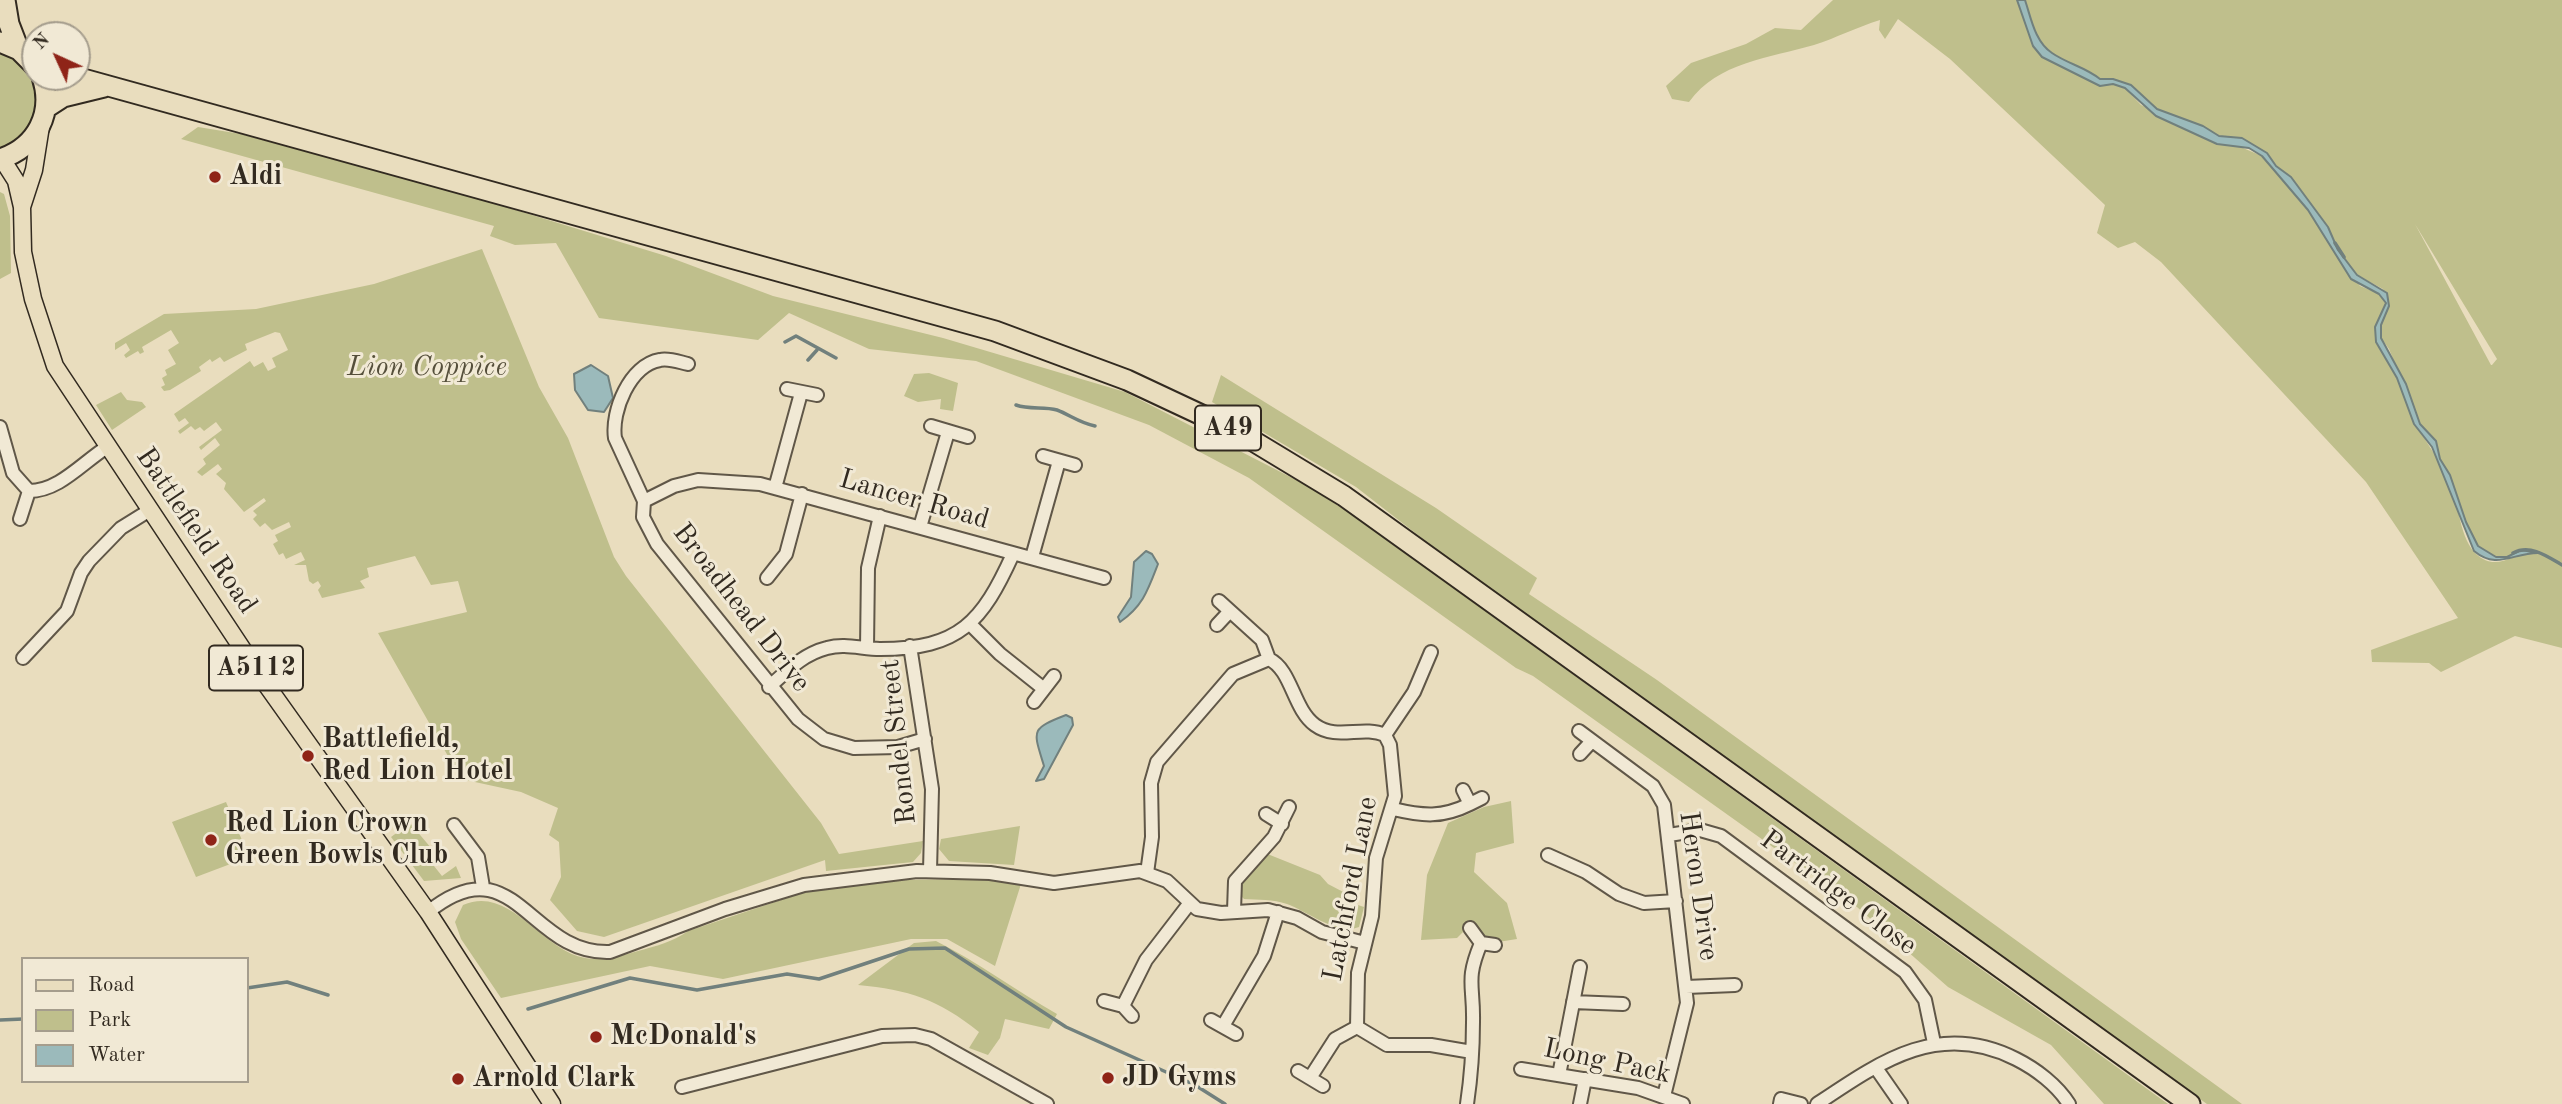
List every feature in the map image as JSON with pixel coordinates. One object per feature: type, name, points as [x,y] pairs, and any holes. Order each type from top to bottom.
[{"type":"highway","points":[[5,0],[9,24],[21,44]]},
{"type":"highway","points":[[0,42],[21,54]]},
{"type":"highway","name":"A49","points":[[91,83],[172,102],[995,331],[1127,380],[1240,433],[1344,496],[2190,1104]]},
{"type":"highway","name":"A49","points":[[44,117],[63,97],[104,87]]},
{"type":"highway","points":[[1,159],[18,152],[32,141],[44,117],[42,91]]},
{"type":"main road","name":"Battlefield Road","points":[[22,207],[34,170],[44,117]]},
{"type":"main road","name":"Battlefield Road","points":[[1,159],[16,181],[22,207],[23,251],[46,342],[55,366],[270,690],[428,912],[552,1104]]},
{"type":"street","name":"Broadhead Drive","points":[[688,364],[662,359],[647,365],[628,385],[616,417],[615,438],[644,502],[643,517],[657,544],[690,581],[769,687],[811,730],[838,744],[874,750],[925,739]]},
{"type":"street","points":[[787,389],[817,396]]},
{"type":"street","points":[[775,488],[801,393]]},
{"type":"street","points":[[931,426],[968,437]]},
{"type":"street","points":[[0,427],[13,473],[29,491]]},
{"type":"street","points":[[919,527],[948,432]]},
{"type":"street","points":[[29,491],[48,489],[58,484],[81,464],[107,447]]},
{"type":"street","points":[[1042,456],[1074,466]]},
{"type":"street","points":[[1032,557],[1059,461]]},
{"type":"street","name":"Lancer Road","points":[[644,502],[674,486],[698,480],[739,481],[802,494],[1013,554]]},
{"type":"street","points":[[20,519],[29,491]]},
{"type":"street","name":"Lancer Road","points":[[767,578],[786,554],[802,494]]},
{"type":"street","points":[[23,658],[67,611],[81,573],[94,554],[121,528],[150,510]]},
{"type":"street","points":[[867,648],[868,568],[880,516]]},
{"type":"street","points":[[1013,554],[1104,578]]},
{"type":"street","name":"Rondel Street","points":[[930,871],[933,810],[910,646],[954,636],[971,625],[987,606],[1013,554]]},
{"type":"street","points":[[1219,601],[1262,640],[1269,659],[1277,664],[1302,713],[1317,727],[1340,734],[1372,732],[1385,735],[1414,692],[1431,652]]},
{"type":"street","points":[[1217,625],[1230,611]]},
{"type":"street","points":[[971,625],[1000,654],[1044,689]]},
{"type":"street","points":[[769,687],[811,654],[842,645],[867,648],[910,646]]},
{"type":"street","points":[[1147,873],[1152,837],[1151,783],[1157,762],[1233,674],[1269,659]]},
{"type":"street","points":[[1034,702],[1054,676]]},
{"type":"street","name":"Heron Drive","points":[[1579,731],[1653,786],[1664,805],[1686,987],[1684,1019],[1664,1096]]},
{"type":"street","name":"Latchford Lane","points":[[1357,1027],[1358,974],[1373,916],[1376,858],[1393,809],[1395,783],[1390,745],[1385,735]]},
{"type":"street","points":[[1580,754],[1592,740]]},
{"type":"street","points":[[1393,809],[1435,816],[1449,814],[1476,801],[1463,790]]},
{"type":"street","points":[[1234,911],[1235,881],[1261,854],[1282,824],[1289,807]]},
{"type":"street","points":[[1266,814],[1282,824]]},
{"type":"street","points":[[452,821],[478,858],[483,887]]},
{"type":"street","name":"Partridge Close","points":[[1669,835],[1700,830],[1721,836],[1852,941],[1905,972],[1920,989],[1925,1000],[1934,1043]]},
{"type":"street","points":[[1548,855],[1586,873],[1619,894],[1644,903],[1676,901]]},
{"type":"street","points":[[428,912],[451,895],[483,887],[506,896],[559,938],[586,951],[599,952],[625,948],[725,909],[804,885],[879,873],[990,873],[1054,883],[1084,881],[1128,872],[1147,873],[1167,881],[1189,904],[1206,912],[1259,909],[1278,912],[1322,932],[1365,943]]},
{"type":"street","points":[[1104,1001],[1127,1011],[1146,960],[1189,904]]},
{"type":"street","points":[[1236,1034],[1217,1023],[1264,956],[1278,912]]},
{"type":"street","points":[[1470,928],[1481,943],[1495,945]]},
{"type":"street","points":[[1467,1104],[1474,1019],[1469,986],[1472,964],[1481,943]]},
{"type":"street","points":[[1559,1075],[1580,967]]},
{"type":"street","name":"Heron Drive","points":[[1686,987],[1719,993],[1735,985]]},
{"type":"street","points":[[1573,1002],[1623,1004]]},
{"type":"street","points":[[1310,1078],[1335,1039],[1357,1027],[1387,1045],[1430,1045],[1472,1052]]},
{"type":"street","points":[[682,1087],[881,1036],[915,1035],[942,1044],[1048,1104]]},
{"type":"street","points":[[1817,1104],[1901,1054],[1934,1043],[1972,1042],[2001,1051],[2042,1076],[2069,1104]]},
{"type":"street","points":[[1876,1068],[1901,1104]]},
{"type":"street","name":"Long Pack","points":[[1521,1069],[1664,1096],[1683,1104]]},
{"type":"street","points":[[1298,1071],[1323,1086]]},
{"type":"street","points":[[1580,1104],[1585,1079]]},
{"type":"street","points":[[1781,1096],[1801,1104]]},
{"type":"green space","points":[[1833,0],[2017,0],[2033,46],[2100,86],[2113,84],[2125,88],[2141,105],[2262,156],[2308,210],[2360,286],[2380,294],[2386,303],[2376,342],[2399,383],[2415,425],[2447,477],[2471,548],[2485,560],[2496,562],[2531,552],[2521,551],[2507,557],[2496,557],[2478,546],[2466,522],[2450,475],[2440,459],[2436,441],[2420,424],[2389,349],[2381,338],[2381,325],[2389,306],[2383,289],[2357,275],[2338,250],[2328,227],[2291,177],[2276,166],[2267,153],[2242,138],[2219,136],[2203,126],[2157,109],[2142,95],[2113,79],[2100,80],[2052,53],[2041,43],[2025,0],[2562,0],[2562,648],[2515,636],[2441,672],[2429,663],[2372,662],[2371,650],[2458,618],[2366,482],[2161,262],[2135,242],[2118,248],[2097,233],[2105,205],[1950,59],[1898,19],[1885,39],[1879,30],[1880,20],[1814,45],[1745,63],[1714,78],[1689,102],[1672,99],[1666,86],[1691,63],[1746,44],[1775,28],[1801,30]],"holes":[[[2415,224],[2497,359],[2491,365]]]},
{"type":"green space","points":[[0,52],[21,64],[21,91],[36,91],[38,112],[21,140],[0,151]]},
{"type":"green space","points":[[198,127],[241,134],[496,204],[666,256],[773,296],[943,338],[1125,392],[1304,484],[1351,514],[2168,1104],[2104,1104],[2051,1045],[1948,987],[1857,907],[1533,676],[1516,668],[1249,478],[1149,425],[976,361],[869,349],[789,313],[758,340],[599,318],[556,243],[515,245],[490,236],[494,226],[181,139]]},
{"type":"green space","points":[[0,192],[4,194],[10,216],[11,273],[0,279]]},
{"type":"green space","name":"Lion Coppice","points":[[482,249],[539,387],[568,438],[614,557],[626,576],[821,823],[839,854],[923,841],[921,853],[913,862],[826,871],[825,860],[604,937],[577,931],[550,900],[561,877],[559,842],[549,835],[558,808],[521,792],[461,779],[378,633],[467,612],[458,581],[431,585],[415,556],[367,568],[369,577],[360,581],[365,588],[322,598],[318,590],[321,586],[318,581],[313,584],[309,581],[306,565],[294,565],[305,560],[301,552],[286,559],[283,553],[279,555],[273,544],[278,541],[275,535],[291,527],[289,522],[272,530],[265,523],[260,527],[253,519],[257,515],[253,511],[266,501],[264,498],[244,512],[224,489],[226,483],[216,474],[222,469],[218,464],[202,476],[197,472],[206,464],[203,459],[220,445],[215,438],[201,450],[199,447],[222,430],[216,422],[204,431],[200,427],[195,430],[191,426],[180,434],[178,431],[189,423],[185,418],[179,422],[174,414],[250,361],[254,367],[263,362],[268,371],[276,367],[272,358],[288,350],[280,333],[275,332],[245,344],[247,350],[224,362],[220,357],[212,362],[210,359],[199,367],[201,371],[164,391],[161,387],[165,385],[162,378],[167,375],[165,370],[176,364],[168,350],[179,343],[171,330],[142,347],[144,352],[140,354],[138,351],[126,358],[124,355],[130,350],[126,343],[115,350],[115,343],[164,314],[256,309],[374,284]]},
{"type":"green space","points":[[929,373],[958,383],[953,411],[940,409],[941,399],[918,402],[904,396],[914,374]]},
{"type":"green space","points":[[1221,375],[1436,508],[1537,578],[1529,594],[1657,680],[2242,1104],[2207,1104],[1508,605],[1356,487],[1212,402]]},
{"type":"green space","points":[[121,392],[127,400],[142,402],[146,407],[112,430],[96,405]]},
{"type":"green space","points":[[1511,801],[1514,843],[1476,853],[1474,872],[1507,903],[1517,939],[1498,942],[1482,935],[1474,921],[1457,938],[1421,940],[1427,875],[1448,823],[1484,807]]},
{"type":"green space","name":"Red Lion Crown Green Bowls Club","points":[[226,802],[249,857],[196,877],[172,822]]},
{"type":"green space","points":[[410,823],[437,855],[430,861],[442,876],[456,866],[461,878],[424,881],[391,837]]},
{"type":"green space","points":[[1020,826],[1014,865],[949,861],[939,849],[941,839]]},
{"type":"green space","points":[[1265,853],[1320,875],[1328,884],[1349,895],[1349,902],[1364,907],[1359,927],[1350,929],[1332,926],[1282,902],[1244,899],[1240,895],[1241,878]]},
{"type":"green space","points":[[973,879],[1021,884],[995,966],[947,939],[911,939],[723,979],[650,966],[501,998],[461,939],[455,922],[463,905],[480,901],[496,903],[511,910],[569,953],[592,959],[605,958],[658,945],[688,931],[811,890],[906,880]]},
{"type":"green space","points":[[936,941],[1057,1014],[1049,1029],[1005,1019],[1000,1038],[988,1055],[969,1048],[979,1032],[950,1011],[908,993],[858,985],[914,943]]},
{"type":"water","points":[[2017,0],[2025,0],[2041,43],[2052,53],[2100,79],[2113,79],[2131,85],[2157,109],[2203,126],[2219,136],[2242,138],[2267,153],[2276,166],[2291,177],[2328,227],[2338,250],[2357,275],[2387,293],[2389,306],[2381,325],[2381,338],[2406,384],[2420,424],[2436,441],[2440,459],[2450,475],[2466,522],[2478,546],[2496,557],[2507,557],[2521,550],[2538,553],[2498,560],[2482,557],[2474,551],[2432,447],[2414,424],[2397,378],[2376,342],[2375,327],[2386,303],[2379,294],[2351,279],[2308,210],[2262,156],[2249,148],[2217,144],[2156,116],[2125,88],[2113,84],[2100,86],[2042,57],[2033,46]]},
{"type":"water","points":[[591,365],[608,376],[613,398],[604,412],[588,410],[575,390],[574,374]]},
{"type":"water","points":[[1146,551],[1152,554],[1158,564],[1148,590],[1120,622],[1118,617],[1131,597],[1134,562]]},
{"type":"water","points":[[1066,715],[1072,718],[1073,725],[1044,779],[1036,781],[1044,766],[1037,732],[1046,724]]},
{"type":"waterway","points":[[2335,243],[2344,257]]},
{"type":"waterway","points":[[785,342],[796,336],[836,358]]},
{"type":"waterway","points":[[808,360],[817,350]]},
{"type":"waterway","points":[[1016,405],[1057,410],[1095,426]]},
{"type":"waterway","points":[[2513,553],[2532,550],[2562,565]]},
{"type":"waterway","points":[[528,1009],[630,978],[697,990],[787,974],[819,979],[909,949],[945,948],[1066,1027],[1195,1085],[1225,1104]]},
{"type":"waterway","points":[[248,988],[287,982],[328,995]]},
{"type":"waterway","points":[[0,1020],[21,1019]]},
{"type":"place","name":"Aldi","points":[[215,177]]},
{"type":"place","name":"Battlefield, Red Lion Hotel","points":[[308,756]]},
{"type":"place","name":"Red Lion Crown Green Bowls Club","points":[[211,840]]},
{"type":"place","name":"McDonald's","points":[[596,1037]]},
{"type":"place","name":"JD Gyms","points":[[1108,1078]]},
{"type":"place","name":"Arnold Clark","points":[[458,1079]]}]
